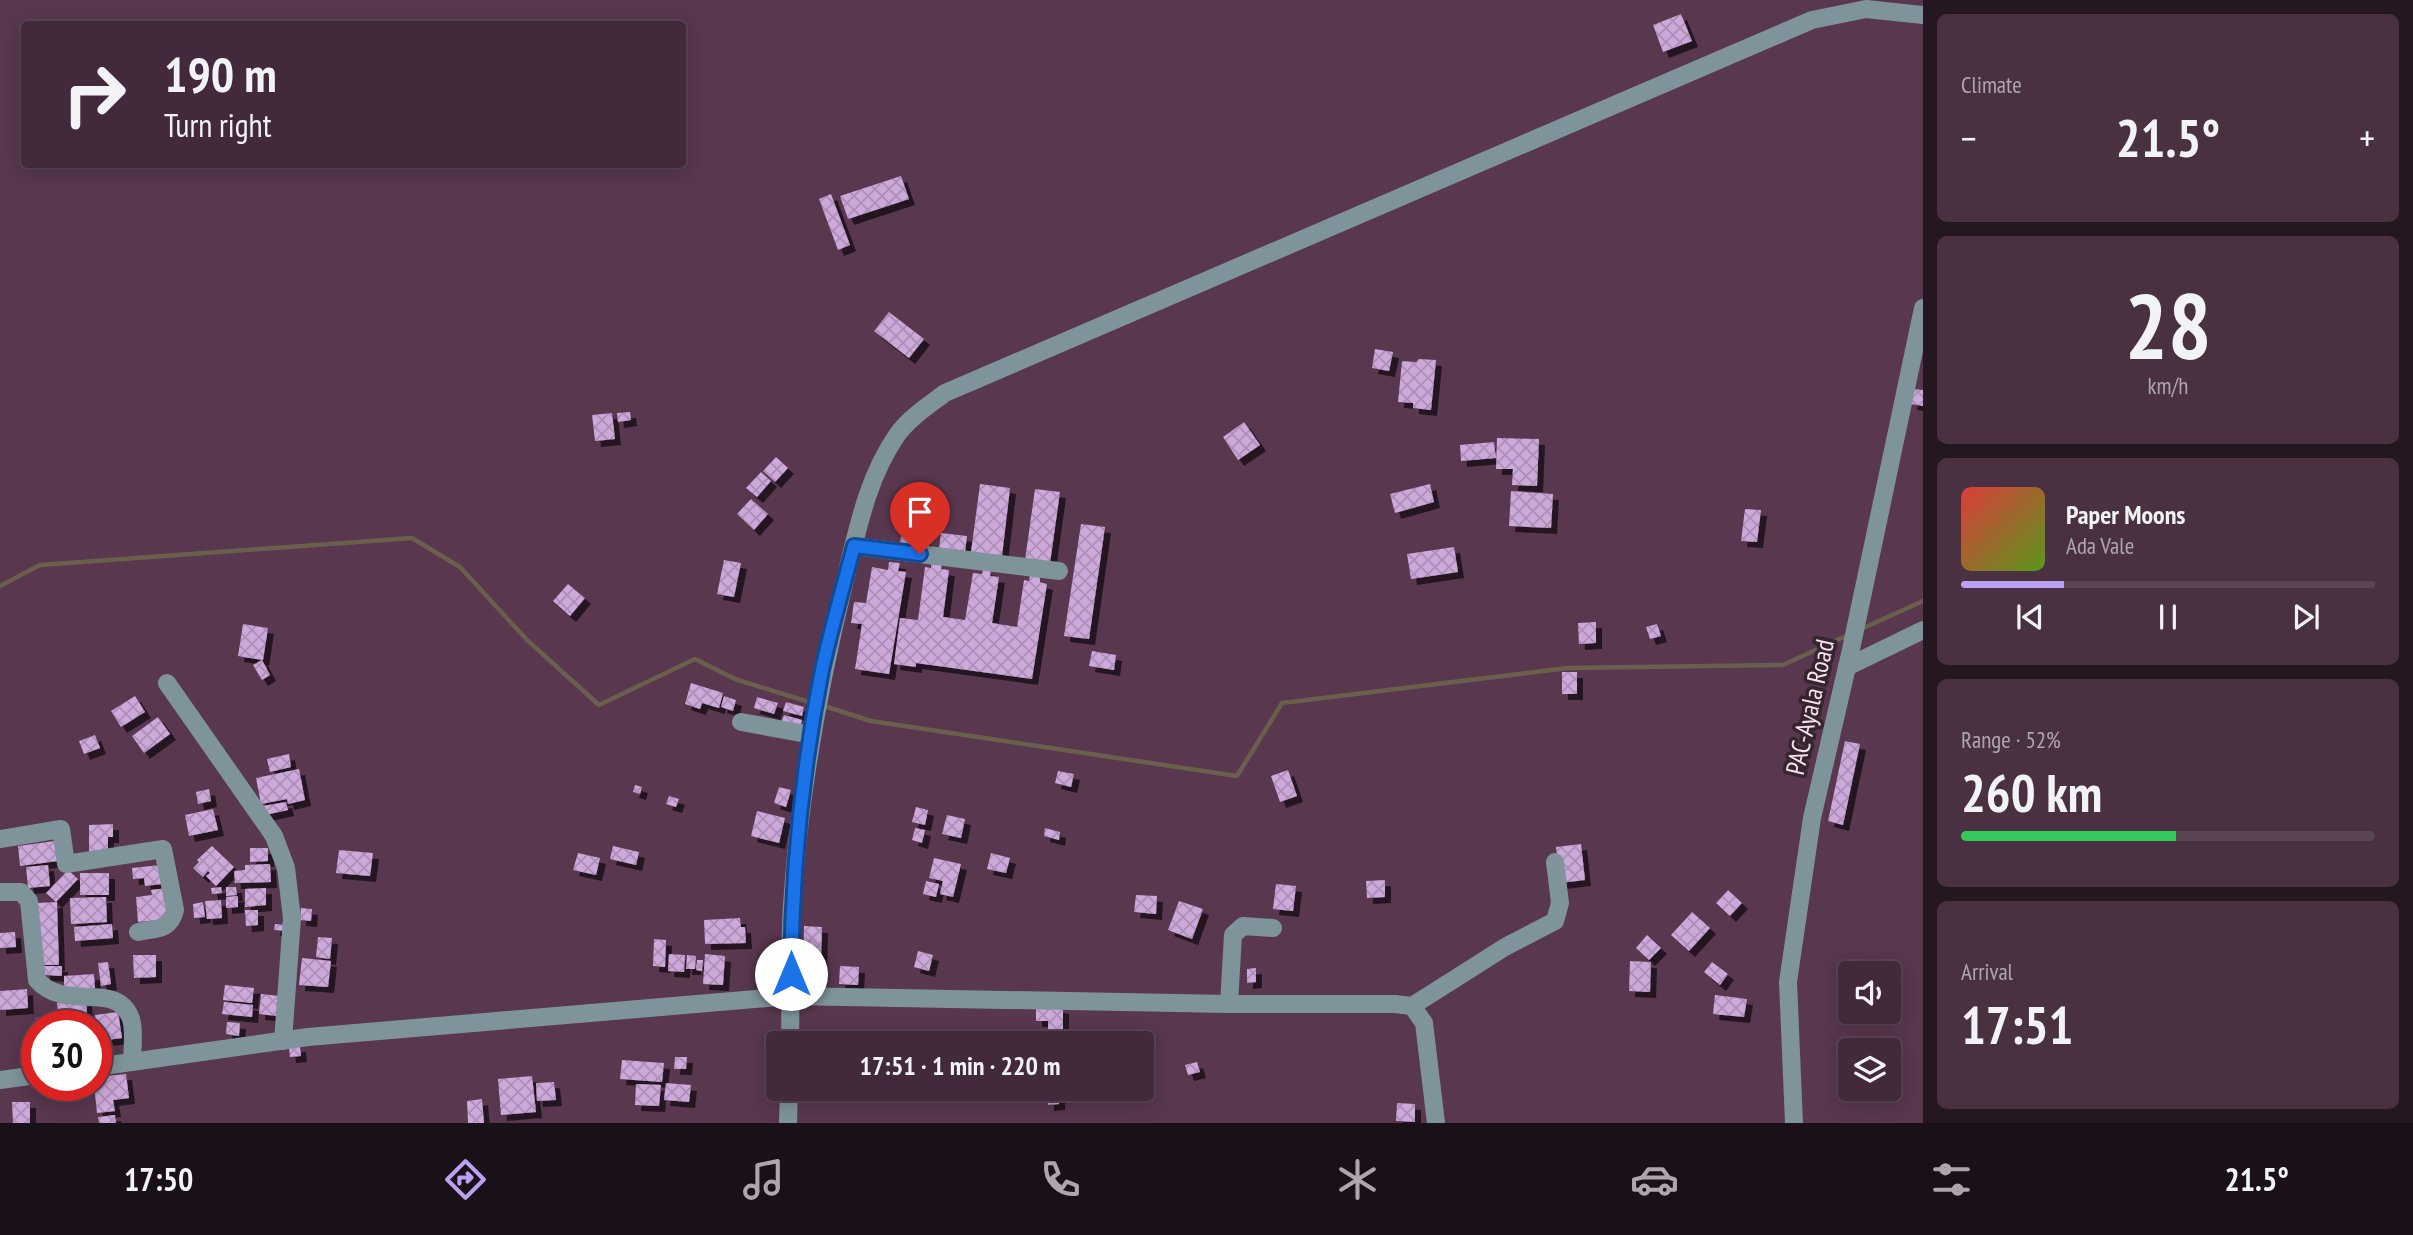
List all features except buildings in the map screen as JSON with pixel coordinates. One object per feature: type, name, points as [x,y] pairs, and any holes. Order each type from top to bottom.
[{"type":"street","points":[[790,1031],[792,907],[802,797],[822,670],[864,503],[886,454],[899,433],[945,393],[1812,20],[1866,9],[1923,15]]},
{"type":"street","name":"PAC-Ayala Road","points":[[1794,1123],[1788,982],[1812,818],[1849,660],[1923,308]]},
{"type":"street","points":[[854,546],[1059,571]]},
{"type":"street","points":[[1849,660],[1923,630]]},
{"type":"street","points":[[167,683],[274,836],[286,868],[292,918],[283,1041]]},
{"type":"street","points":[[741,722],[812,735]]},
{"type":"street","points":[[0,839],[61,829],[66,864],[163,849],[175,910],[173,920],[168,926],[138,932]]},
{"type":"street","points":[[112,1065],[283,1041],[791,996],[1412,1006],[1505,947],[1555,921],[1560,903],[1555,862]]},
{"type":"street","points":[[0,892],[21,892],[29,901],[37,980],[45,989],[61,996],[114,999],[125,1007],[132,1026],[132,1062]]},
{"type":"street","points":[[1229,1004],[1233,934],[1243,926],[1273,928]]},
{"type":"street","points":[[1412,1006],[1424,1023],[1436,1123]]},
{"type":"street","points":[[0,1080],[21,1077]]},
{"type":"street","points":[[788,1123],[789,1101]]},
{"type":"waterway","points":[[0,586],[40,565],[412,538],[460,567],[527,640],[599,705],[695,659],[735,679],[812,703]]},
{"type":"waterway","points":[[1859,630],[1923,601]]},
{"type":"waterway","points":[[821,705],[871,721],[1237,776],[1282,703],[1568,668],[1783,665],[1848,635]]},
{"type":"route","points":[[791,974],[792,907],[802,797],[822,670],[854,546],[920,554]]}]
